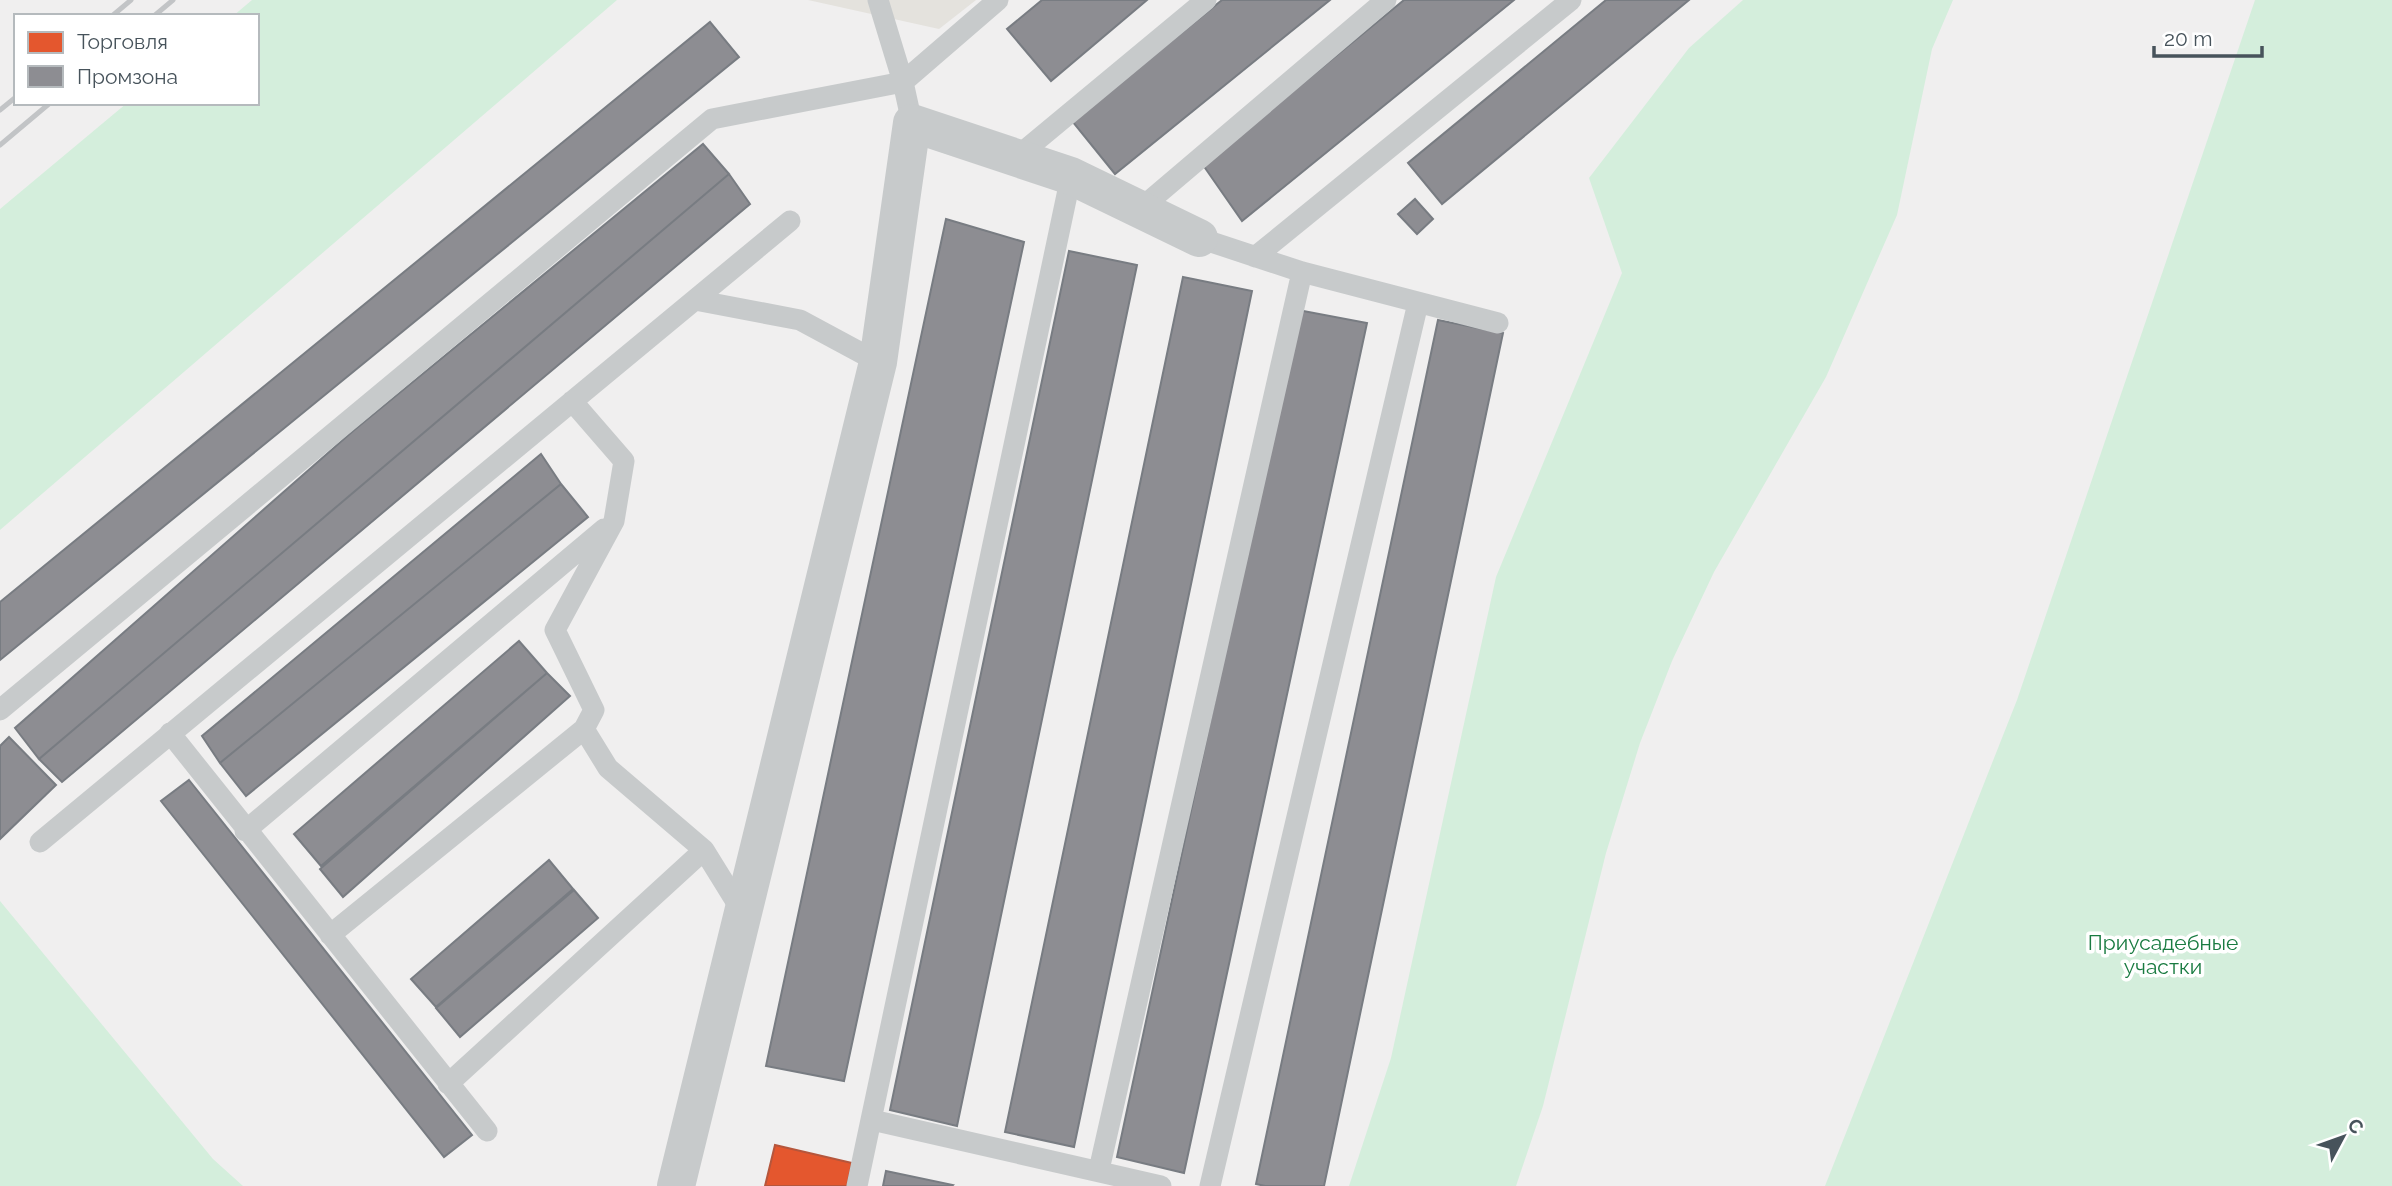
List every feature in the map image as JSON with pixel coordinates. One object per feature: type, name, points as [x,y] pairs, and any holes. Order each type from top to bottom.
[{"type":"street","points":[[676,1186],[878,362],[912,124],[1018,156],[1071,176],[1199,238]]},
{"type":"lane","points":[[878,0],[903,82],[912,124]]},
{"type":"lane","points":[[0,710],[712,119],[903,82],[998,0]]},
{"type":"lane","points":[[1018,156],[1206,0]]},
{"type":"lane","points":[[1140,209],[1386,0]]},
{"type":"lane","points":[[1255,257],[1571,0]]},
{"type":"lane","points":[[857,1186],[1071,176]]},
{"type":"lane","points":[[40,842],[790,221]]},
{"type":"lane","points":[[1199,238],[1302,272],[1498,323]]},
{"type":"lane","points":[[1099,1170],[1302,272]]},
{"type":"lane","points":[[695,300],[800,320],[878,362]]},
{"type":"lane","points":[[1210,1186],[1418,303]]},
{"type":"lane","points":[[330,935],[584,729],[594,710],[555,630],[614,521],[624,461],[572,401]]},
{"type":"lane","points":[[245,831],[614,521]]},
{"type":"lane","points":[[584,729],[608,768],[704,850],[743,913]]},
{"type":"lane","points":[[170,733],[245,831],[486,1130]]},
{"type":"lane","points":[[449,1084],[704,850]]},
{"type":"lane","points":[[872,1120],[1161,1186]]},
{"type":"shaded area","points":[[808,0],[976,0],[939,29]]},
{"type":"green space","points":[[252,0],[617,0],[0,530],[0,209],[125,105],[259,105],[259,14],[235,14]]},
{"type":"green space","points":[[1743,0],[1953,0],[1932,49],[1897,215],[1826,377],[1714,572],[1672,661],[1640,743],[1606,853],[1543,1106],[1516,1186],[1349,1186],[1391,1058],[1496,577],[1622,273],[1589,178],[1689,48]]},
{"type":"green space","name":"Приусадебные участки","points":[[2255,0],[2392,0],[2392,1186],[1825,1186],[2017,700]]},
{"type":"green space","points":[[0,901],[213,1159],[243,1186],[0,1186]]},
{"type":"building: Торговля","points":[[775,1145],[852,1163],[847,1186],[765,1186]]},
{"type":"building: Промзона","points":[[1042,0],[1147,0],[1051,81],[1007,29]]},
{"type":"building: Промзона","points":[[1222,0],[1330,0],[1115,174],[1072,121]]},
{"type":"building: Промзона","points":[[1404,0],[1514,0],[1242,221],[1203,165]]},
{"type":"building: Промзона","points":[[1606,0],[1689,0],[1442,204],[1408,163]]},
{"type":"building: Промзона","points":[[710,22],[739,57],[0,660],[0,602]]},
{"type":"building: Промзона","points":[[703,144],[729,174],[39,759],[15,728],[353,431]]},
{"type":"building: Промзона","points":[[729,174],[750,204],[62,782],[39,759]]},
{"type":"building: Промзона","points":[[1415,199],[1433,219],[1417,234],[1398,214]]},
{"type":"building: Промзона","points":[[946,219],[1024,242],[844,1081],[766,1066]]},
{"type":"building: Промзона","points":[[1069,251],[1137,265],[957,1126],[890,1110]]},
{"type":"building: Промзона","points":[[1183,277],[1252,291],[1074,1147],[1005,1132]]},
{"type":"building: Промзона","points":[[1298,310],[1367,323],[1184,1173],[1117,1157]]},
{"type":"building: Промзона","points":[[1438,320],[1503,333],[1324,1186],[1265,1186],[1256,1184]]},
{"type":"building: Промзона","points":[[541,454],[561,484],[220,763],[202,736]]},
{"type":"building: Промзона","points":[[561,484],[588,517],[246,796],[220,763]]},
{"type":"building: Промзона","points":[[519,641],[547,673],[321,866],[294,834]]},
{"type":"building: Промзона","points":[[547,673],[570,696],[343,897],[320,869]]},
{"type":"building: Промзона","points":[[9,737],[56,785],[0,839],[0,746]]},
{"type":"building: Промзона","points":[[189,780],[472,1135],[444,1157],[161,801]]},
{"type":"building: Промзона","points":[[549,860],[573,889],[436,1007],[411,979]]},
{"type":"building: Промзона","points":[[574,890],[598,918],[460,1037],[436,1008]]},
{"type":"building: Промзона","points":[[886,1171],[953,1185],[883,1186]]},
{"type":"railway","points":[[114,14],[131,0]]},
{"type":"railway","points":[[156,14],[173,0]]},
{"type":"railway","points":[[0,110],[14,99]]},
{"type":"railway","points":[[0,145],[48,105]]}]
